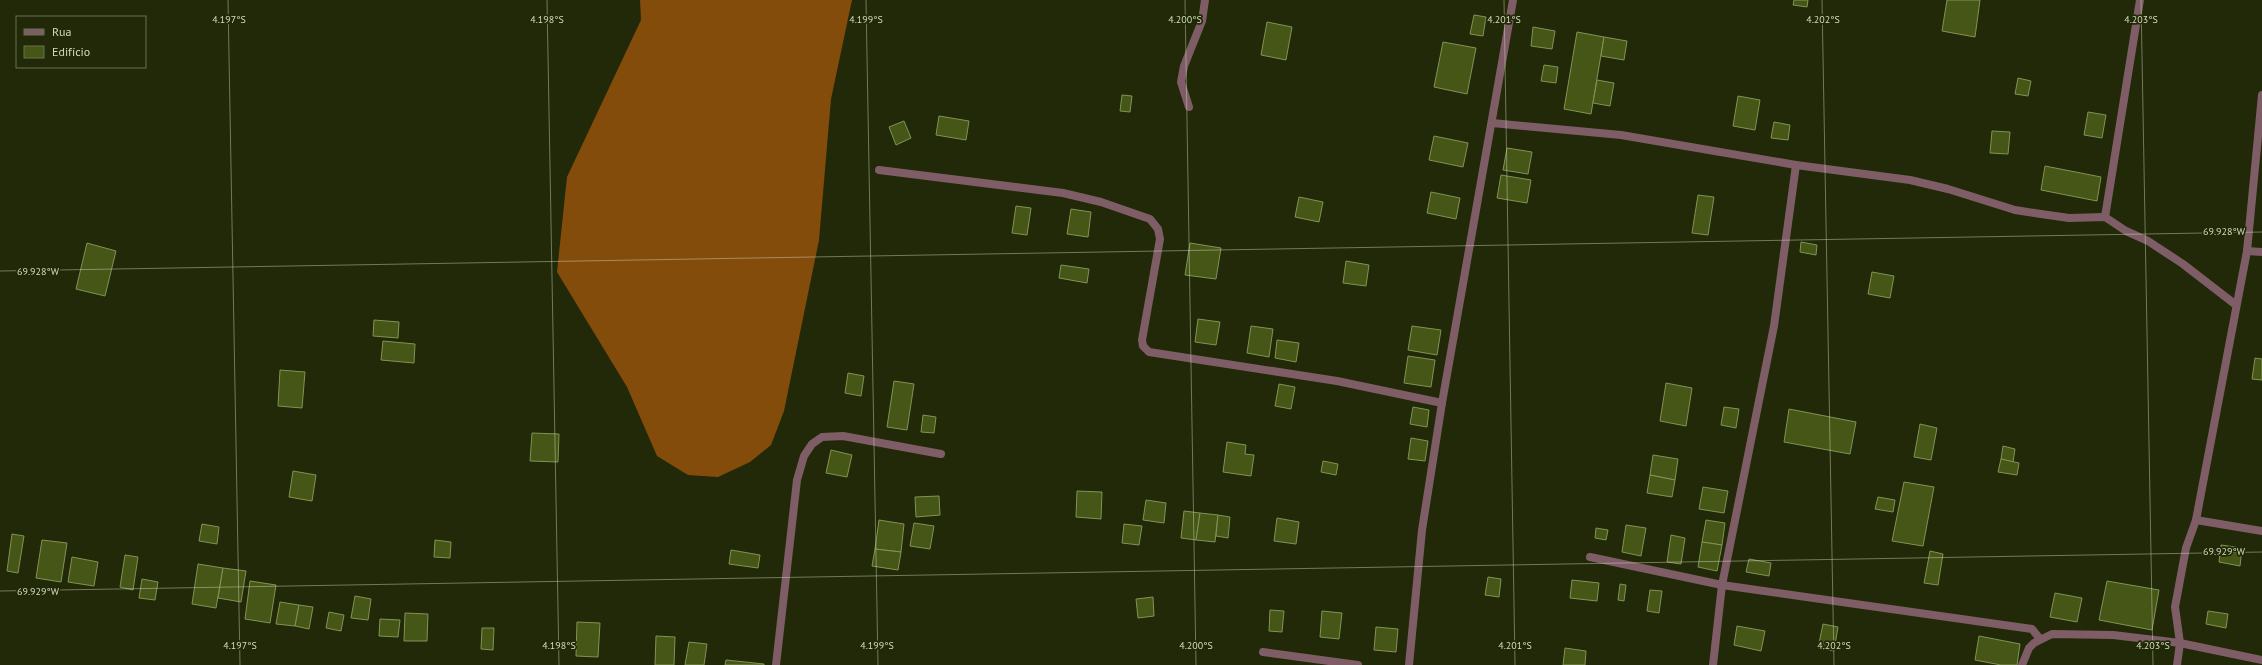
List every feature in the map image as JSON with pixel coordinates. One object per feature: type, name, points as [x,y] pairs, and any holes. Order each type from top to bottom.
[{"type":"street","points":[[1189,107],[1182,82],[1184,66],[1202,21],[1205,0]]},
{"type":"street","points":[[1409,665],[1422,530],[1442,403],[1513,0]]},
{"type":"street","points":[[2104,217],[2140,0]]},
{"type":"street","points":[[2177,665],[2180,643],[2175,607],[2186,548],[2196,520],[2247,251],[2262,100]]},
{"type":"street","points":[[1492,123],[1621,135],[1796,165],[1924,183],[2015,210],[2068,218],[2104,217],[2126,231],[2148,241],[2183,264],[2236,305]]},
{"type":"street","points":[[1713,665],[1722,585],[1774,326],[1796,165]]},
{"type":"street","points":[[878,170],[1063,193],[1135,212],[1150,219],[1158,229],[1160,239],[1142,340],[1143,346],[1149,352],[1338,381],[1442,403]]},
{"type":"street","points":[[2247,251],[2262,252]]},
{"type":"street","points":[[776,665],[797,480],[804,456],[812,444],[822,437],[843,436],[941,454]]},
{"type":"street","points":[[2196,520],[2262,531]]},
{"type":"street","points":[[1590,557],[1722,585],[2032,630],[2040,639]]},
{"type":"street","points":[[2022,665],[2029,648],[2040,639],[2052,634],[2113,635],[2180,643],[2262,660]]},
{"type":"street","points":[[1262,652],[1358,665]]},
{"type":"shaded area","points":[[640,0],[852,0],[831,99],[819,240],[784,411],[771,445],[750,462],[718,477],[688,475],[657,456],[627,387],[557,272],[567,177],[641,20]]},
{"type":"building","points":[[1794,0],[1808,0],[1807,7],[1793,5]]},
{"type":"building","points":[[1947,0],[1980,0],[1975,37],[1942,31]]},
{"type":"building","points":[[1474,15],[1486,17],[1483,36],[1470,34]]},
{"type":"building","points":[[1267,22],[1292,27],[1286,60],[1261,55]]},
{"type":"building","points":[[1533,27],[1555,31],[1552,49],[1531,46]]},
{"type":"building","points":[[1577,32],[1604,37],[1591,114],[1564,109]]},
{"type":"building","points":[[1604,37],[1627,41],[1624,60],[1601,56]]},
{"type":"building","points":[[1443,42],[1476,48],[1467,94],[1434,87]]},
{"type":"building","points":[[1544,65],[1558,67],[1556,83],[1541,81]]},
{"type":"building","points":[[2018,78],[2031,81],[2028,96],[2015,94]]},
{"type":"building","points":[[1597,80],[1614,83],[1610,106],[1593,103]]},
{"type":"building","points":[[1122,95],[1132,96],[1130,112],[1120,111]]},
{"type":"building","points":[[1738,96],[1760,100],[1755,130],[1733,126]]},
{"type":"building","points":[[2088,112],[2106,115],[2102,138],[2084,135]]},
{"type":"building","points":[[939,116],[969,121],[966,140],[936,135]]},
{"type":"building","points":[[904,121],[911,138],[896,145],[889,127]]},
{"type":"building","points":[[1774,122],[1790,125],[1788,140],[1771,138]]},
{"type":"building","points":[[1992,131],[2010,132],[2008,154],[1990,153]]},
{"type":"building","points":[[1434,136],[1468,143],[1463,167],[1429,160]]},
{"type":"building","points":[[1507,148],[1532,152],[1528,174],[1503,170]]},
{"type":"building","points":[[2045,166],[2101,177],[2097,201],[2041,190]]},
{"type":"building","points":[[1501,175],[1531,180],[1527,203],[1497,198]]},
{"type":"building","points":[[1431,192],[1460,198],[1456,219],[1427,213]]},
{"type":"building","points":[[1698,195],[1714,197],[1708,235],[1692,233]]},
{"type":"building","points":[[1299,197],[1323,202],[1319,222],[1295,217]]},
{"type":"building","points":[[1016,206],[1031,208],[1027,235],[1012,233]]},
{"type":"building","points":[[1071,209],[1091,212],[1088,237],[1067,234]]},
{"type":"building","points":[[1801,242],[1817,245],[1816,255],[1800,252]]},
{"type":"building","points":[[87,243],[116,251],[105,296],[76,289]]},
{"type":"building","points":[[1190,243],[1221,248],[1216,279],[1185,275]]},
{"type":"building","points":[[1346,261],[1369,265],[1366,286],[1343,283]]},
{"type":"building","points":[[1061,265],[1089,269],[1087,283],[1059,278]]},
{"type":"building","points":[[1872,272],[1894,276],[1890,298],[1868,294]]},
{"type":"building","points":[[1198,319],[1220,322],[1216,345],[1195,342]]},
{"type":"building","points":[[374,320],[399,322],[398,338],[373,336]]},
{"type":"building","points":[[1251,326],[1273,329],[1269,357],[1247,353]]},
{"type":"building","points":[[1412,326],[1441,330],[1437,355],[1408,350]]},
{"type":"building","points":[[1277,340],[1299,343],[1296,362],[1275,358]]},
{"type":"building","points":[[383,341],[415,344],[414,363],[381,360]]},
{"type":"building","points":[[1408,356],[1435,360],[1431,387],[1404,383]]},
{"type":"building","points":[[2255,358],[2262,359],[2262,380],[2252,379]]},
{"type":"building","points":[[280,370],[305,372],[302,408],[278,406]]},
{"type":"building","points":[[848,373],[864,376],[861,396],[845,393]]},
{"type":"building","points":[[894,381],[914,384],[907,430],[887,427]]},
{"type":"building","points":[[1666,383],[1692,388],[1686,426],[1660,421]]},
{"type":"building","points":[[1279,384],[1295,387],[1291,409],[1275,406]]},
{"type":"building","points":[[1413,407],[1429,410],[1427,427],[1410,424]]},
{"type":"building","points":[[1724,407],[1739,409],[1736,428],[1721,425]]},
{"type":"building","points":[[1789,409],[1856,422],[1850,454],[1784,442]]},
{"type":"building","points":[[923,415],[936,417],[934,433],[921,432]]},
{"type":"building","points":[[1920,424],[1937,428],[1931,460],[1914,457]]},
{"type":"building","points":[[532,433],[559,434],[558,462],[530,461]]},
{"type":"building","points":[[1411,438],[1428,441],[1425,461],[1408,459]]},
{"type":"building","points":[[1227,442],[1246,445],[1245,454],[1254,455],[1251,476],[1223,472]]},
{"type":"building","points":[[2003,446],[2015,449],[2013,462],[2001,459]]},
{"type":"building","points":[[831,450],[852,455],[847,477],[826,473]]},
{"type":"building","points":[[1653,455],[1678,459],[1675,480],[1650,475]]},
{"type":"building","points":[[2001,459],[2019,463],[2017,475],[1998,472]]},
{"type":"building","points":[[1323,461],[1338,464],[1336,475],[1321,472]]},
{"type":"building","points":[[293,471],[316,475],[312,501],[289,497]]},
{"type":"building","points":[[1650,475],[1675,480],[1672,497],[1647,493]]},
{"type":"building","points":[[1904,482],[1934,487],[1923,546],[1892,541]]},
{"type":"building","points":[[1703,487],[1728,491],[1724,513],[1699,509]]},
{"type":"building","points":[[1077,491],[1102,492],[1101,519],[1076,517]]},
{"type":"building","points":[[939,496],[940,515],[916,517],[915,497]]},
{"type":"building","points":[[1878,497],[1895,500],[1893,512],[1875,509]]},
{"type":"building","points":[[1146,500],[1166,503],[1164,523],[1143,520]]},
{"type":"building","points":[[1184,511],[1200,513],[1196,540],[1181,538]]},
{"type":"building","points":[[1200,513],[1218,515],[1215,542],[1196,540]]},
{"type":"building","points":[[1218,515],[1230,517],[1228,538],[1216,536]]},
{"type":"building","points":[[1277,518],[1299,522],[1296,544],[1274,541]]},
{"type":"building","points":[[879,520],[904,524],[901,552],[875,549]]},
{"type":"building","points":[[1706,520],[1725,523],[1722,545],[1702,542]]},
{"type":"building","points":[[914,523],[934,526],[930,549],[910,546]]},
{"type":"building","points":[[202,524],[219,527],[217,544],[199,541]]},
{"type":"building","points":[[1124,524],[1142,526],[1139,545],[1122,543]]},
{"type":"building","points":[[1626,525],[1646,528],[1641,556],[1622,552]]},
{"type":"building","points":[[1596,528],[1608,530],[1606,540],[1595,538]]},
{"type":"building","points":[[12,534],[24,536],[18,573],[7,571]]},
{"type":"building","points":[[1671,535],[1685,538],[1681,564],[1667,562]]},
{"type":"building","points":[[42,540],[67,543],[61,582],[36,578]]},
{"type":"building","points":[[435,540],[451,542],[450,558],[434,557]]},
{"type":"building","points":[[1702,542],[1722,545],[1717,571],[1698,567]]},
{"type":"building","points":[[2221,545],[2242,548],[2240,566],[2219,562]]},
{"type":"building","points":[[875,549],[901,552],[898,570],[872,566]]},
{"type":"building","points":[[731,550],[760,555],[758,568],[729,564]]},
{"type":"building","points":[[1930,551],[1943,554],[1938,585],[1924,583]]},
{"type":"building","points":[[125,555],[138,557],[133,590],[120,587]]},
{"type":"building","points":[[72,557],[98,562],[94,586],[68,582]]},
{"type":"building","points":[[1749,559],[1771,563],[1769,576],[1746,572]]},
{"type":"building","points":[[198,564],[223,568],[216,608],[192,604]]},
{"type":"building","points":[[223,568],[246,571],[241,602],[218,598]]},
{"type":"building","points":[[1488,577],[1501,579],[1499,597],[1485,595]]},
{"type":"building","points":[[142,579],[158,582],[155,600],[139,598]]},
{"type":"building","points":[[1572,580],[1599,583],[1597,601],[1570,598]]},
{"type":"building","points":[[250,581],[276,585],[270,623],[245,619]]},
{"type":"building","points":[[2107,581],[2159,590],[2152,630],[2099,620]]},
{"type":"building","points":[[1620,584],[1626,585],[1624,601],[1618,600]]},
{"type":"building","points":[[1650,590],[1662,591],[1659,613],[1647,611]]},
{"type":"building","points":[[2055,593],[2082,598],[2077,622],[2050,617]]},
{"type":"building","points":[[355,596],[371,599],[368,620],[351,618]]},
{"type":"building","points":[[1153,597],[1154,616],[1138,618],[1136,599]]},
{"type":"building","points":[[280,602],[299,605],[295,626],[276,624]]},
{"type":"building","points":[[299,605],[313,607],[309,629],[295,626]]},
{"type":"building","points":[[1270,610],[1284,611],[1282,632],[1269,631]]},
{"type":"building","points":[[1322,611],[1342,613],[1339,639],[1320,637]]},
{"type":"building","points":[[2208,611],[2228,614],[2226,628],[2206,624]]},
{"type":"building","points":[[329,612],[344,615],[341,631],[326,628]]},
{"type":"building","points":[[405,613],[428,614],[427,641],[404,641]]},
{"type":"building","points":[[380,619],[400,620],[398,637],[379,636]]},
{"type":"building","points":[[577,622],[600,623],[598,657],[576,656]]},
{"type":"building","points":[[1823,624],[1838,627],[1834,651],[1818,648]]},
{"type":"building","points":[[1737,626],[1765,631],[1761,651],[1734,645]]},
{"type":"building","points":[[1376,627],[1398,629],[1396,652],[1374,650]]},
{"type":"building","points":[[482,628],[494,628],[493,650],[481,649]]},
{"type":"building","points":[[656,636],[675,637],[674,665],[655,665]]},
{"type":"building","points":[[1979,636],[2020,644],[2017,665],[2001,665],[1975,660]]},
{"type":"building","points":[[689,642],[707,644],[704,665],[685,665]]},
{"type":"building","points":[[1565,648],[1586,651],[1585,665],[1563,665]]},
{"type":"building","points":[[726,660],[764,664],[764,665],[725,665]]}]
